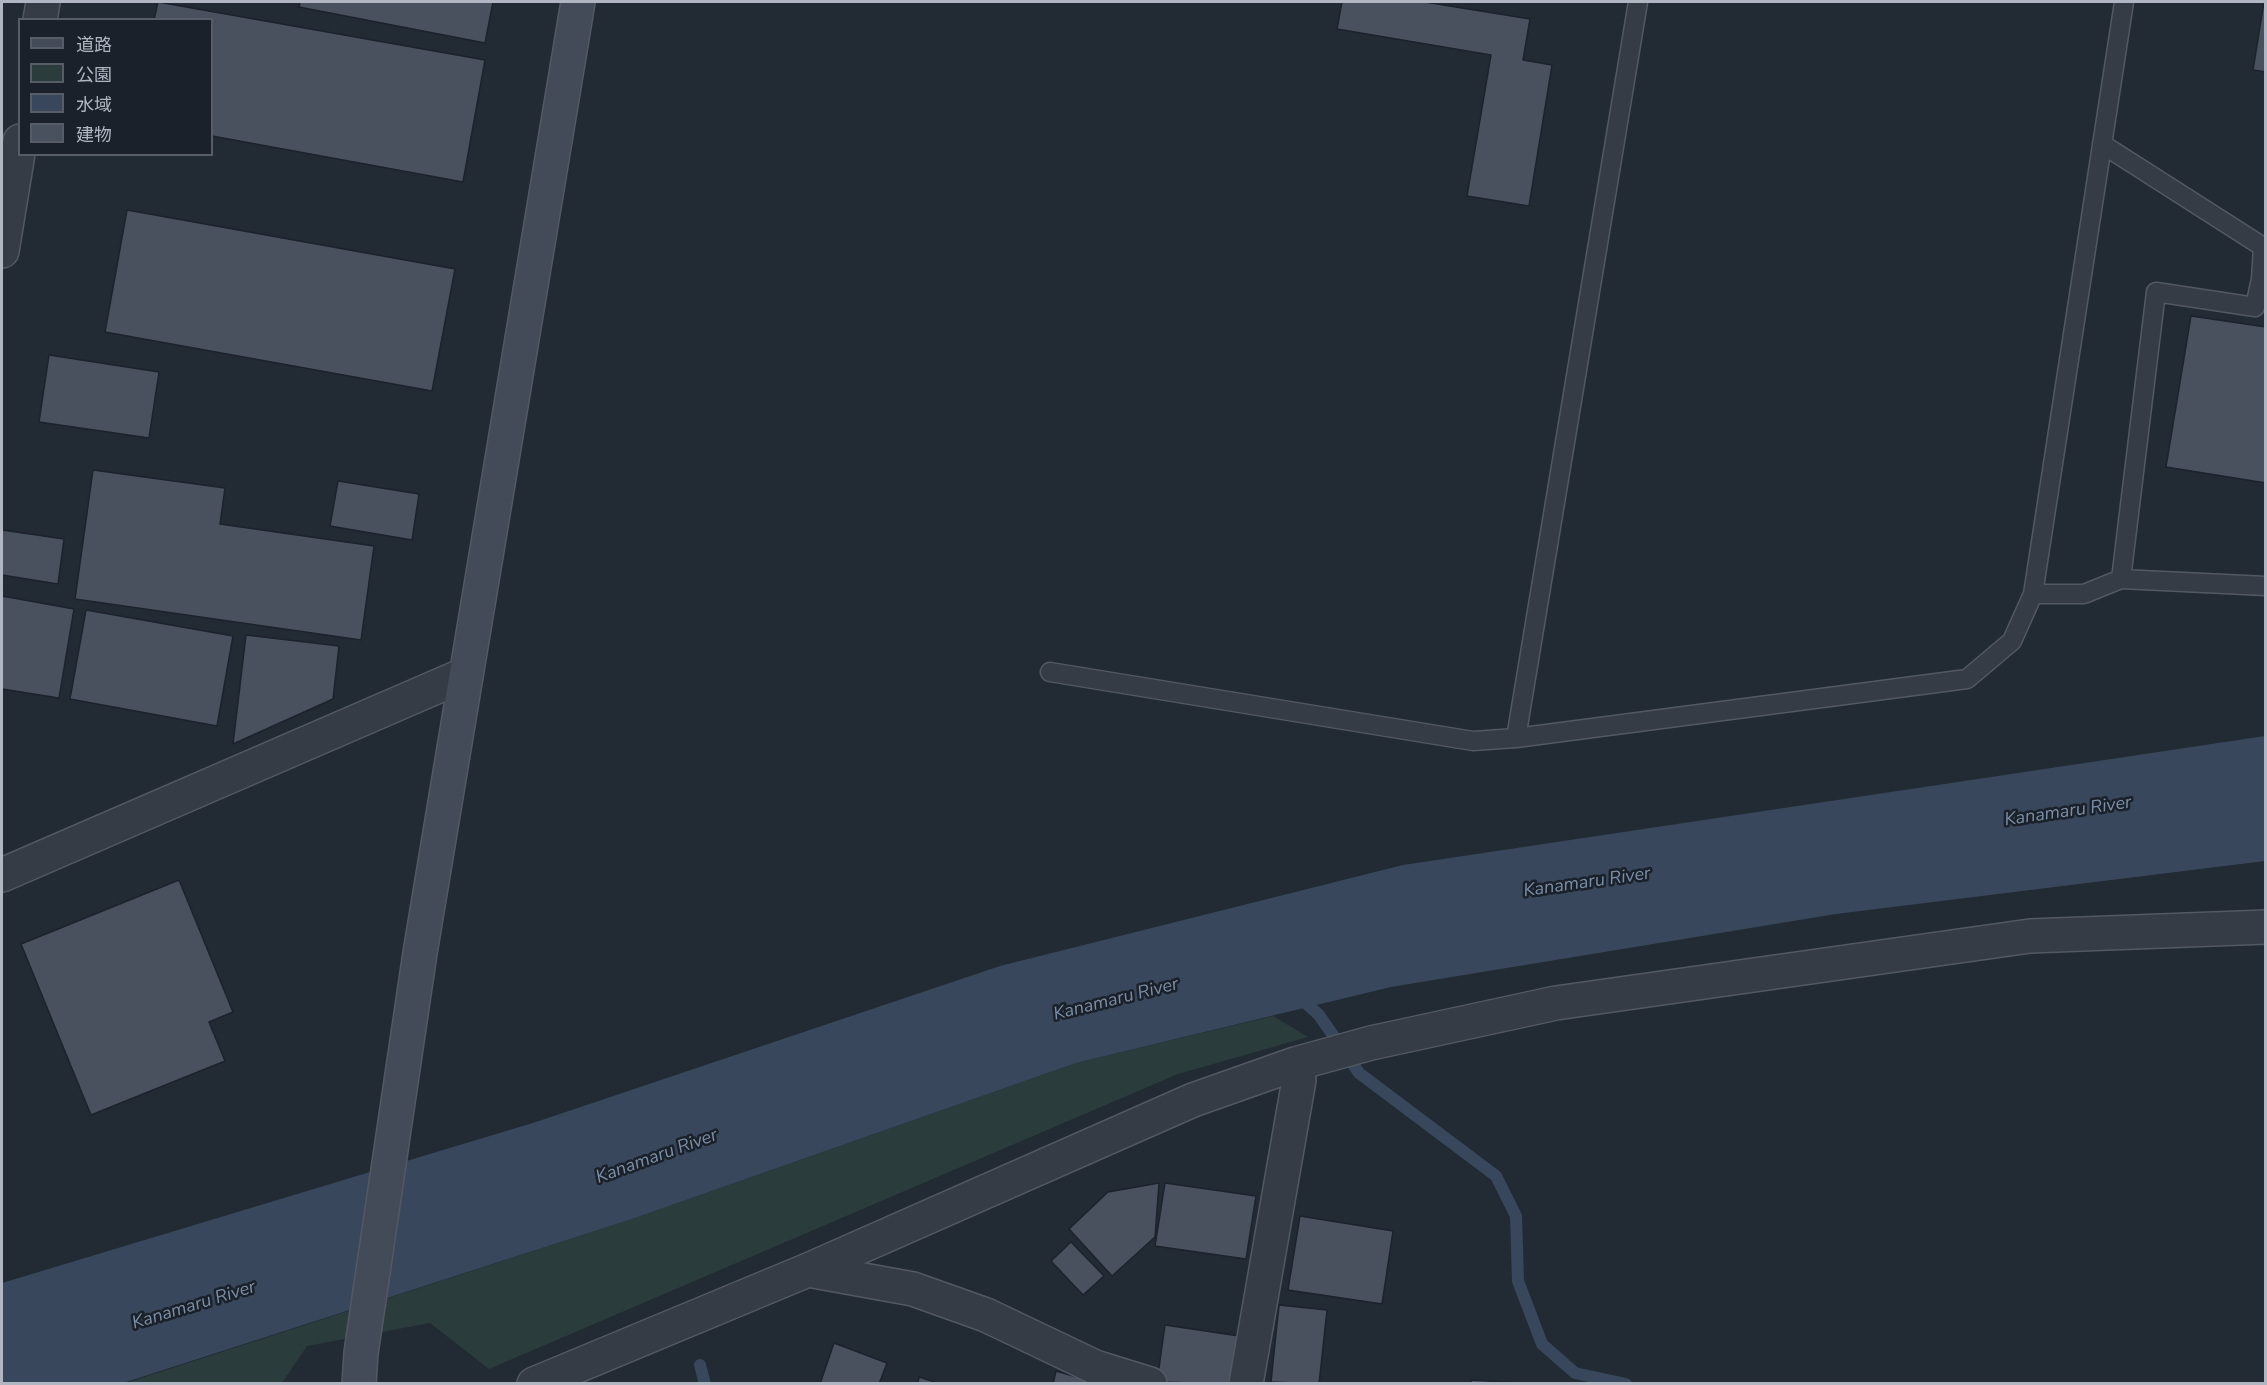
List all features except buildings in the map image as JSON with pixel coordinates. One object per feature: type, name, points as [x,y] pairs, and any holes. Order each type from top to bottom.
[{"type":"street","points":[[40,18],[43,2]]},
{"type":"street","points":[[360,1368],[420,954],[578,2]]},
{"type":"street","points":[[2,251],[18,153]]},
{"type":"street","points":[[2,875],[466,674]]},
{"type":"street","points":[[534,1383],[808,1270],[1193,1100],[1307,1061],[1371,1043],[1556,1002],[2030,936],[2265,927]]},
{"type":"street","points":[[1246,1383],[1299,1080],[1307,1061]]},
{"type":"street","points":[[808,1270],[913,1289],[986,1315],[1095,1367],[1150,1383]]},
{"type":"lane","points":[[1516,738],[1638,2]]},
{"type":"lane","points":[[1050,672],[1473,741],[1516,738],[1967,679],[2012,641],[2033,594],[2124,2]]},
{"type":"lane","points":[[2102,144],[2264,247],[2263,280],[2255,307],[2156,292],[2121,579]]},
{"type":"lane","points":[[2033,594],[2084,594],[2121,579],[2265,586]]},
{"type":"green space","points":[[1273,1016],[1308,1037],[1178,1074],[489,1369],[430,1323],[307,1346],[282,1383],[123,1384],[629,1220],[1076,1063]]},
{"type":"water","name":"Kanamaru River","points":[[2265,736],[2265,861],[1836,914],[1391,987],[1076,1063],[629,1220],[123,1383],[2,1384],[2,1283],[536,1122],[1000,966],[1403,865]]},
{"type":"waterway","points":[[1299,997],[1319,1015],[1359,1073],[1496,1176],[1516,1216],[1518,1281],[1542,1344],[1575,1373],[1626,1384]]},
{"type":"waterway","points":[[700,1365],[705,1384]]}]
